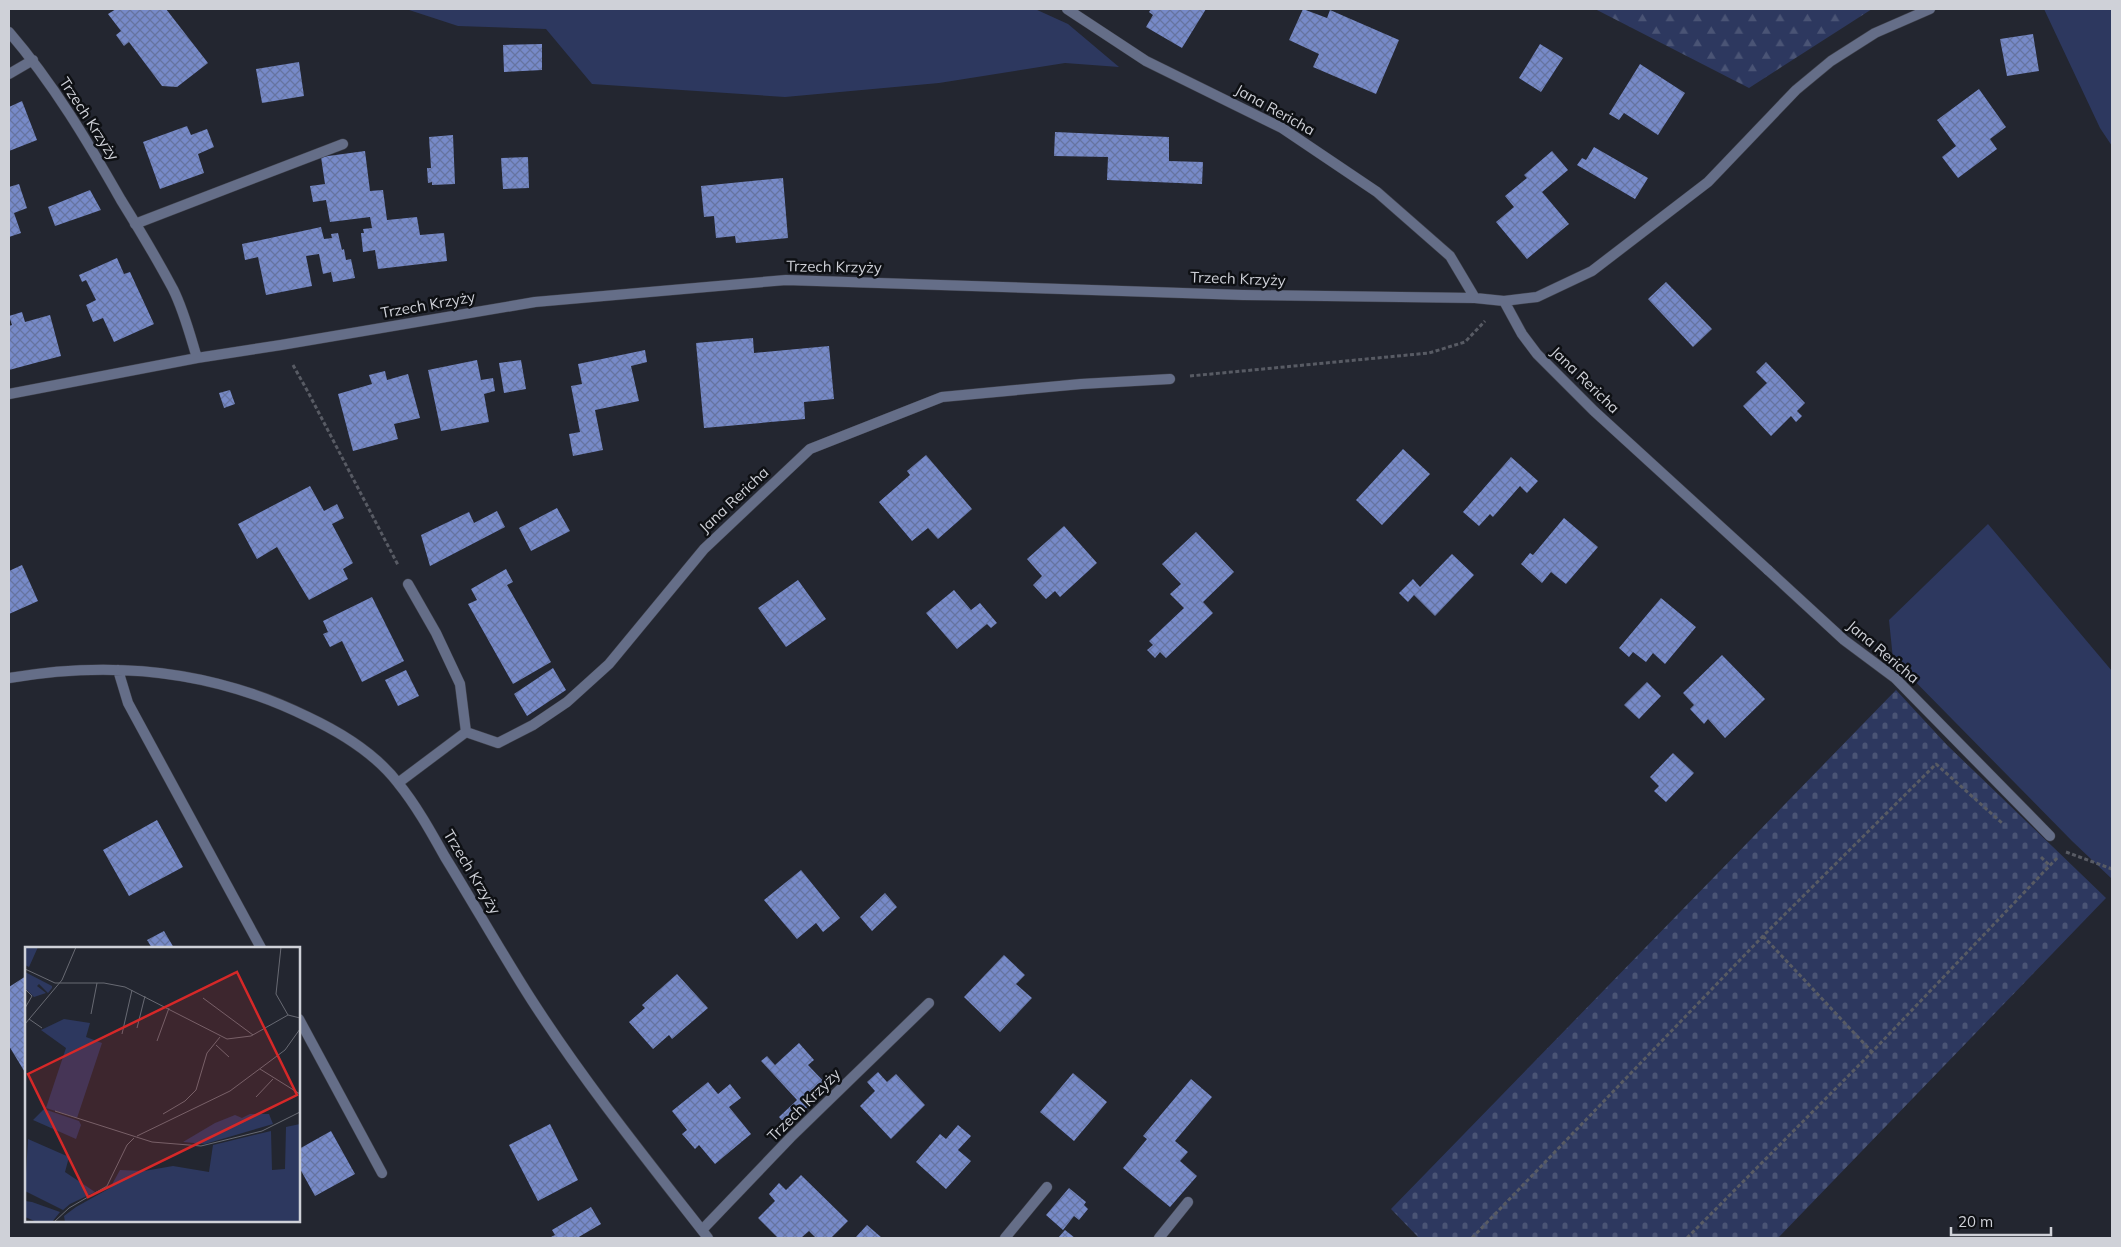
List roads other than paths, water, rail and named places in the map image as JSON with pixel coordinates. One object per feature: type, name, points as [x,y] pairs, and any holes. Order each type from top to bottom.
[{"type":"street","name":"Jana Rericha","points":[[1067,9],[1146,61],[1282,128],[1377,192],[1450,256],[1475,298]]},
{"type":"street","points":[[1475,298],[1504,301],[1537,297],[1592,271],[1708,182],[1796,90],[1831,62],[1875,33],[1930,9]]},
{"type":"street","name":"Trzech Krzyży","points":[[9,32],[33,60],[91,149],[135,224],[173,290],[185,318],[197,358]]},
{"type":"street","points":[[9,74],[33,60]]},
{"type":"street","points":[[135,224],[343,144]]},
{"type":"street","name":"Trzech Krzyży","points":[[9,394],[197,358],[535,302],[786,280],[1243,295],[1475,298]]},
{"type":"street","name":"Jana Rericha","points":[[1504,301],[1522,334],[1537,354],[1594,411],[1844,640],[1895,678],[2050,836]]},
{"type":"street","name":"Jana Rericha","points":[[466,732],[498,743],[534,725],[567,702],[609,664],[704,549],[810,449],[942,398],[1081,384],[1170,379]]},
{"type":"street","points":[[398,783],[466,732],[460,684],[436,633],[408,584]]},
{"type":"street","name":"Trzech Krzyży","points":[[9,678],[82,670],[169,673],[232,686],[263,696],[325,725],[353,741],[377,761],[398,783],[432,834],[531,998],[578,1069],[708,1238]]},
{"type":"street","points":[[118,670],[128,703],[259,947]]},
{"type":"street","name":"Trzech Krzyży","points":[[702,1230],[791,1137],[929,1003]]},
{"type":"street","points":[[300,1021],[382,1173]]},
{"type":"street","points":[[1005,1238],[1047,1187]]},
{"type":"street","points":[[1159,1238],[1188,1202]]}]
